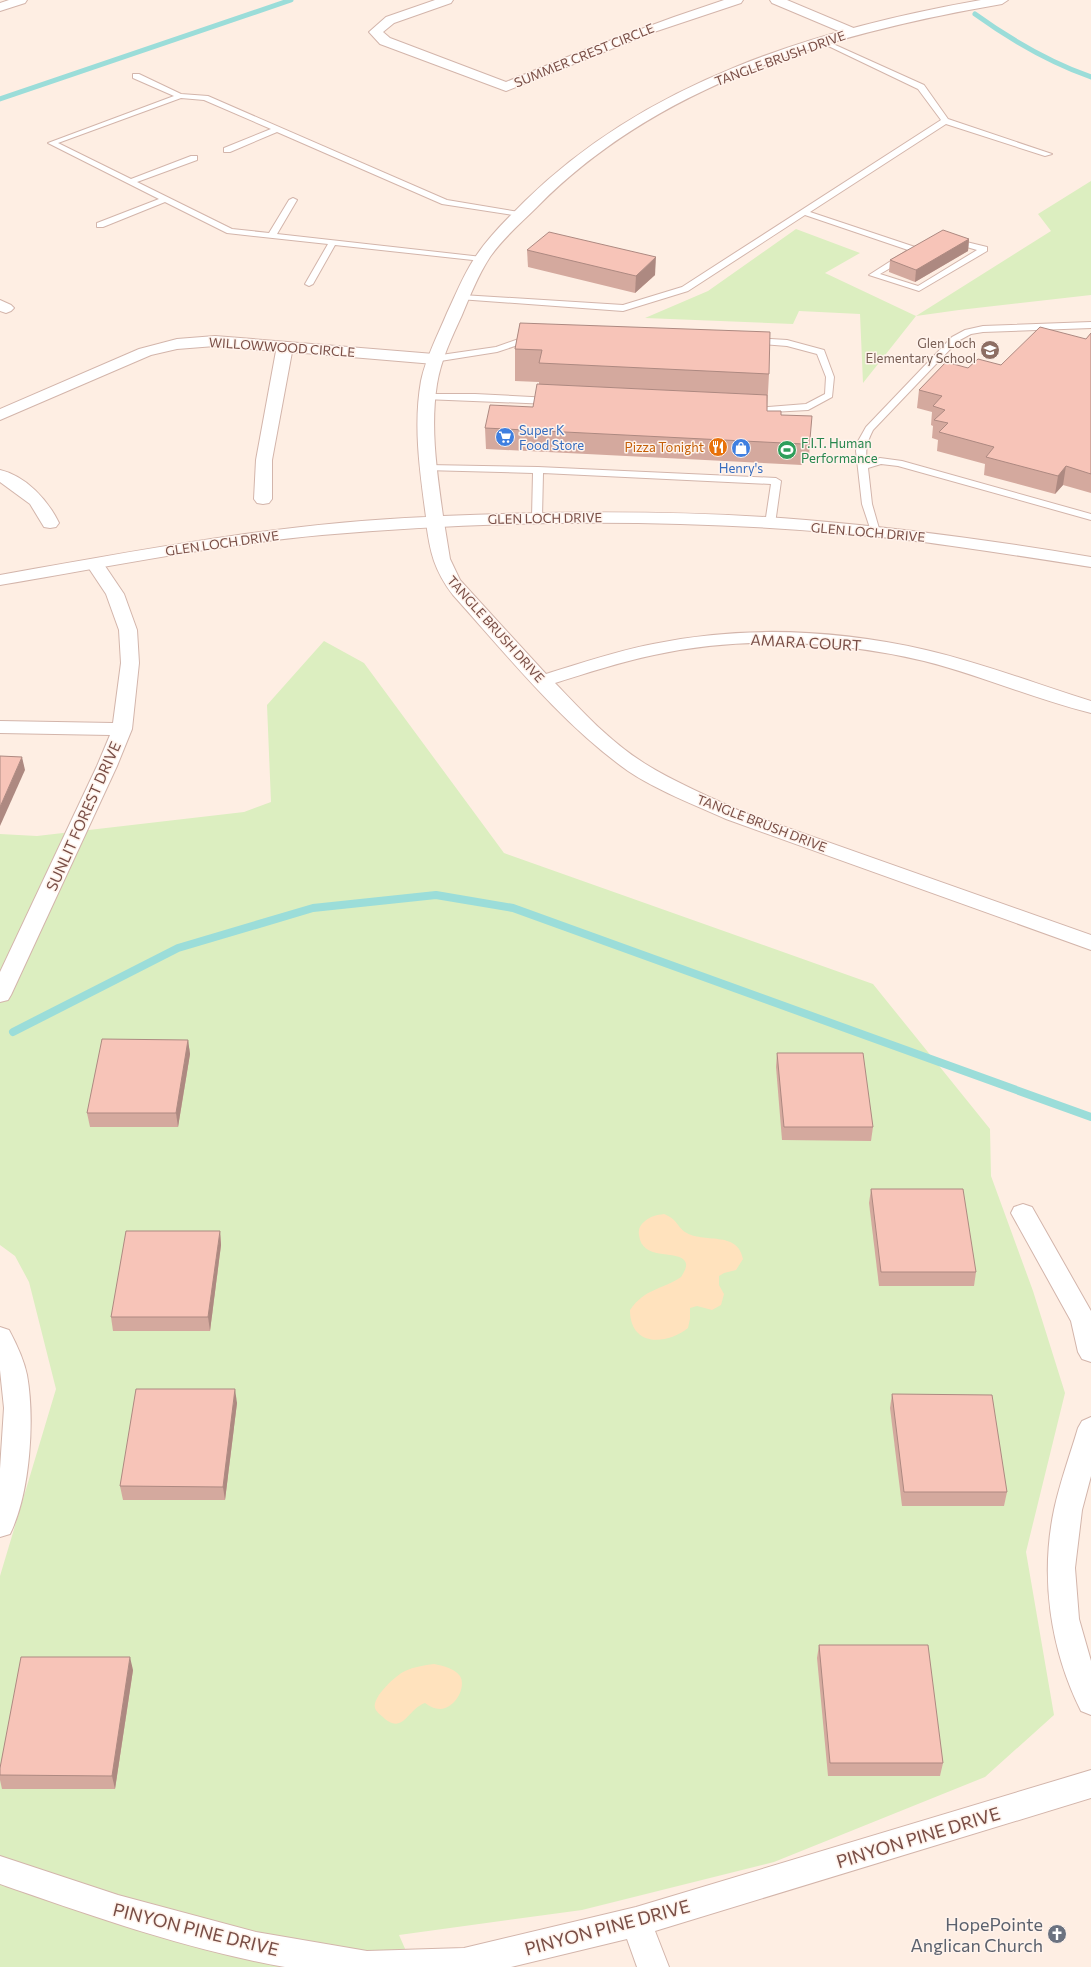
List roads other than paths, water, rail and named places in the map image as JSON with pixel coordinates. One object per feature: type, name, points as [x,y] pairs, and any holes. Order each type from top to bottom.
[{"type":"street","points":[[0,7],[21,0]]},
{"type":"street","name":"SUMMER CREST CIRCLE","points":[[447,0],[390,20],[375,32],[385,41],[506,87],[614,42],[683,16],[737,0]]},
{"type":"street","points":[[776,0],[852,32]]},
{"type":"street","name":"TANGLE BRUSH DRIVE","points":[[1002,0],[949,9],[852,32],[776,57],[713,82],[638,120],[592,150],[547,186],[519,214],[482,259],[462,297],[434,359],[427,397],[424,427],[439,552],[446,576],[542,681],[591,731],[636,767],[679,790],[733,814],[1091,943]]},
{"type":"street","name":"WILLOWWOOD CIRCLE","points":[[0,415],[144,352],[177,344],[215,341],[434,359]]},
{"type":"street","points":[[262,499],[264,460],[285,346]]},
{"type":"street","points":[[0,474],[26,491],[46,511],[50,523]]},
{"type":"street","name":"GLEN LOCH DRIVE","points":[[0,580],[250,538],[321,530],[537,517],[613,516],[770,524],[910,534],[1091,562]]},
{"type":"street","name":"SUNLIT FOREST DRIVE","points":[[0,995],[107,766],[122,729],[130,663],[128,630],[114,594],[95,564]]},
{"type":"street","name":"AMARA COURT","points":[[542,681],[620,657],[670,646],[724,639],[785,638],[833,640],[881,647],[926,656],[980,671],[1091,707]]},
{"type":"street","points":[[0,728],[122,729]]},
{"type":"street","points":[[1023,1213],[1084,1321],[1090,1340]]},
{"type":"street","points":[[0,1337],[14,1374],[17,1415],[13,1468],[5,1516],[0,1526]]},
{"type":"street","points":[[1091,1428],[1087,1459],[1068,1510],[1061,1568],[1065,1619],[1084,1688],[1091,1702]]},
{"type":"street","name":"PINYON PINE DRIVE","points":[[0,1870],[118,1910],[248,1945],[367,1966],[464,1963],[636,1922],[1091,1784]]},
{"type":"street","points":[[636,1922],[653,1967]]},
{"type":"lane","points":[[822,41],[921,87],[945,121],[1048,154]]},
{"type":"lane","points":[[136,76],[180,96],[205,98],[445,202],[519,214]]},
{"type":"lane","points":[[180,96],[52,143],[230,231],[482,259]]},
{"type":"lane","points":[[462,297],[623,308],[685,290],[945,121]]},
{"type":"lane","points":[[227,150],[278,129]]},
{"type":"lane","points":[[131,182],[194,158]]},
{"type":"lane","points":[[100,225],[166,199]]},
{"type":"lane","points":[[272,235],[293,200]]},
{"type":"lane","points":[[804,212],[918,249],[872,275],[919,289],[984,248],[946,238]]},
{"type":"lane","points":[[309,284],[333,242]]},
{"type":"lane","points":[[874,532],[867,504],[861,451],[862,442],[869,429],[956,339],[968,332],[983,329],[1091,325]]},
{"type":"lane","points":[[1034,327],[1063,335]]},
{"type":"lane","points":[[434,359],[497,349],[541,333]]},
{"type":"lane","points":[[748,341],[786,343],[822,352],[830,377],[829,395],[808,407],[764,411],[749,410]]},
{"type":"lane","points":[[427,397],[475,397],[561,401]]},
{"type":"lane","points":[[863,467],[880,461],[899,463],[1091,517]]},
{"type":"lane","points":[[428,468],[538,470],[776,481],[770,524]]},
{"type":"lane","points":[[537,517],[538,470]]},
{"type":"waterway","points":[[0,99],[291,0]]},
{"type":"waterway","points":[[975,14],[1002,33],[1031,50],[1091,77]]},
{"type":"waterway","points":[[13,1032],[178,948],[313,908],[436,895],[513,908],[1091,1117]]},
{"type":"place","name":"Glen Loch Elementary School","points":[[990,350]]},
{"type":"place","name":"Super K Food Store","points":[[505,437]]},
{"type":"place","name":"Pizza Tonight","points":[[718,447]]},
{"type":"place","name":"Henry's","points":[[741,448]]},
{"type":"place","name":"F.I.T. Human Performance","points":[[787,450]]},
{"type":"place","name":"HopePointe Anglican Church","points":[[1057,1934]]}]
